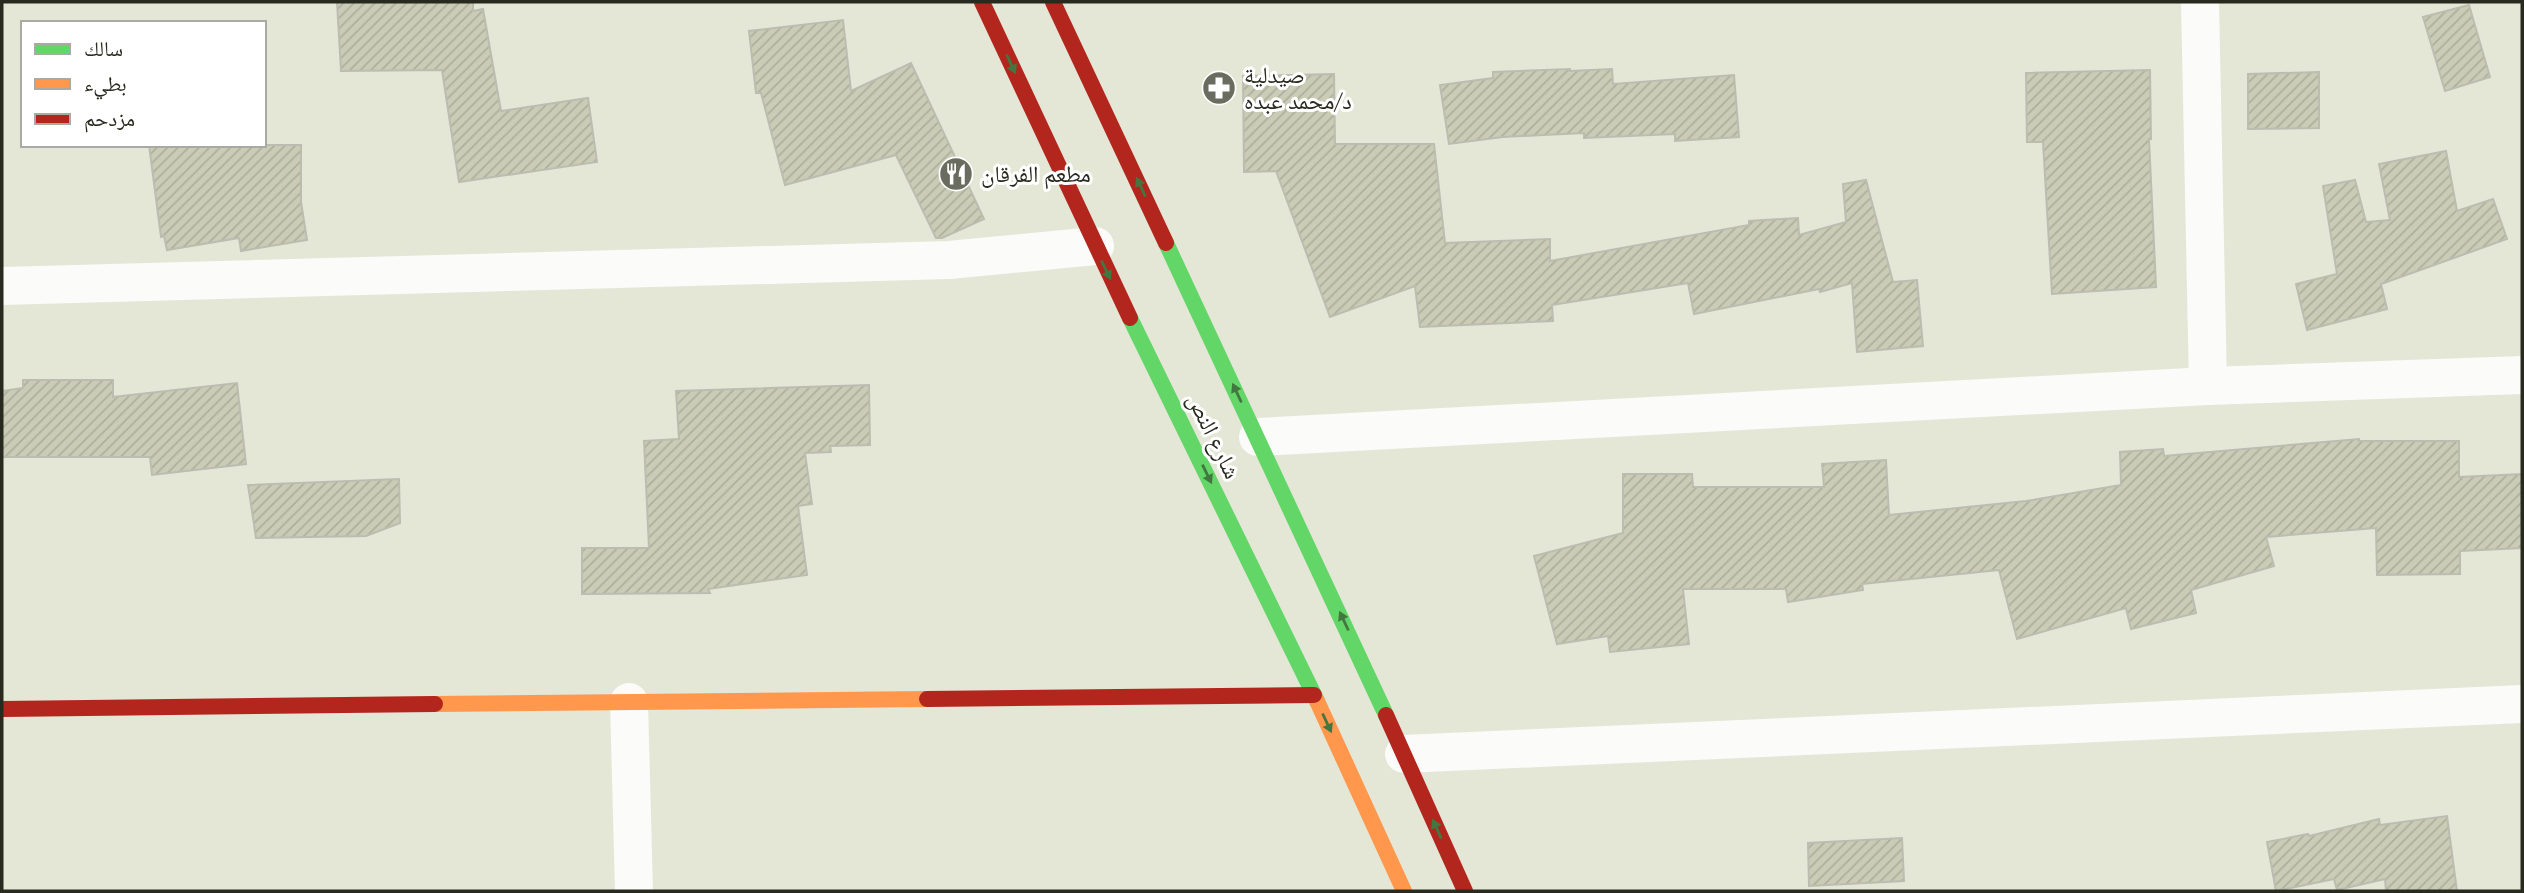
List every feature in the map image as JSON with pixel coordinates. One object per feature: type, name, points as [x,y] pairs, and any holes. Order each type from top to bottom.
[{"type":"main road","name":"شارع النص","points":[[982,2],[1095,246],[1314,695],[1404,891]]},
{"type":"main road","name":"شارع النص","points":[[1053,2],[1258,438],[1465,891]]},
{"type":"main road","points":[[2,709],[1314,695]]},
{"type":"street","points":[[2200,2],[2208,386]]},
{"type":"street","points":[[2,286],[949,260],[1095,246]]},
{"type":"street","points":[[1258,438],[2208,386],[2522,375]]},
{"type":"street","points":[[629,702],[634,891]]},
{"type":"street","points":[[1404,754],[2522,704]]},
{"type":"building","points":[[337,2],[473,2],[473,11],[483,9],[501,111],[588,98],[597,162],[459,182],[442,70],[341,71]]},
{"type":"building","points":[[2469,5],[2490,77],[2445,91],[2423,17]]},
{"type":"building","points":[[843,20],[851,91],[911,63],[984,219],[942,238],[936,238],[896,155],[785,185],[761,93],[756,93],[749,31]]},
{"type":"building","points":[[1612,69],[1613,84],[1734,75],[1739,137],[1675,141],[1675,134],[1584,138],[1584,133],[1503,137],[1449,144],[1440,85],[1493,78],[1493,72]]},
{"type":"building","points":[[2150,70],[2149,139],[2156,287],[2052,294],[2043,142],[2027,142],[2026,73]]},
{"type":"building","points":[[2319,72],[2319,128],[2248,129],[2248,74]]},
{"type":"building","points":[[1334,74],[1335,144],[1434,144],[1445,243],[1550,239],[1550,261],[1749,225],[1749,221],[1798,218],[1799,235],[1846,222],[1843,184],[1866,180],[1893,282],[1917,280],[1923,346],[1857,352],[1852,283],[1820,292],[1819,289],[1694,314],[1688,283],[1552,305],[1553,321],[1420,327],[1415,286],[1330,317],[1276,171],[1244,172],[1243,76]]},
{"type":"building","points":[[301,145],[301,202],[307,240],[241,251],[239,238],[167,250],[164,236],[161,237],[149,147]]},
{"type":"building","points":[[2446,151],[2457,211],[2493,199],[2507,239],[2381,284],[2387,309],[2307,330],[2296,284],[2337,274],[2323,186],[2355,180],[2366,222],[2390,220],[2379,164]]},
{"type":"building","points":[[23,380],[113,380],[113,397],[237,383],[246,464],[152,475],[150,457],[2,457],[2,391],[23,388]]},
{"type":"building","points":[[869,385],[870,445],[830,446],[831,452],[805,453],[812,504],[798,506],[807,575],[708,589],[710,593],[582,594],[582,548],[649,548],[644,441],[679,439],[676,391]]},
{"type":"building","points":[[2359,439],[2459,441],[2459,477],[2522,474],[2522,548],[2460,551],[2460,574],[2377,575],[2376,528],[2266,537],[2274,566],[2191,590],[2196,613],[2131,629],[2126,608],[2017,639],[1999,570],[1862,584],[1863,590],[1788,602],[1786,589],[1683,589],[1689,644],[1610,652],[1608,636],[1557,644],[1534,556],[1623,533],[1623,474],[1692,474],[1693,487],[1824,487],[1822,464],[1886,460],[1889,515],[2026,501],[2121,485],[2120,452],[2163,449],[2164,456]]},
{"type":"building","points":[[399,479],[400,523],[366,536],[256,538],[248,485]]},
{"type":"building","points":[[2447,816],[2457,891],[2386,891],[2385,879],[2337,890],[2334,879],[2276,891],[2267,842],[2308,834],[2309,836],[2379,819],[2380,825]]},
{"type":"building","points":[[1902,838],[1904,881],[1809,886],[1808,843]]},
{"type":"traffic: fast","points":[[1166,243],[1386,715]]},
{"type":"traffic: fast","points":[[1130,318],[1317,701]]},
{"type":"traffic: slow","points":[[435,704],[927,699]]},
{"type":"traffic: slow","points":[[1317,701],[1404,891]]},
{"type":"traffic: jam","points":[[982,2],[1130,318]]},
{"type":"traffic: jam","points":[[1053,2],[1166,243]]},
{"type":"traffic: jam","points":[[927,699],[1314,695]]},
{"type":"traffic: jam","points":[[2,709],[435,704]]},
{"type":"traffic: jam","points":[[1386,715],[1465,891]]},
{"type":"place","name":"صيدلية د/محمد عبده","points":[[1219,88]]},
{"type":"place","name":"مطعم الفرقان","points":[[956,174]]}]
